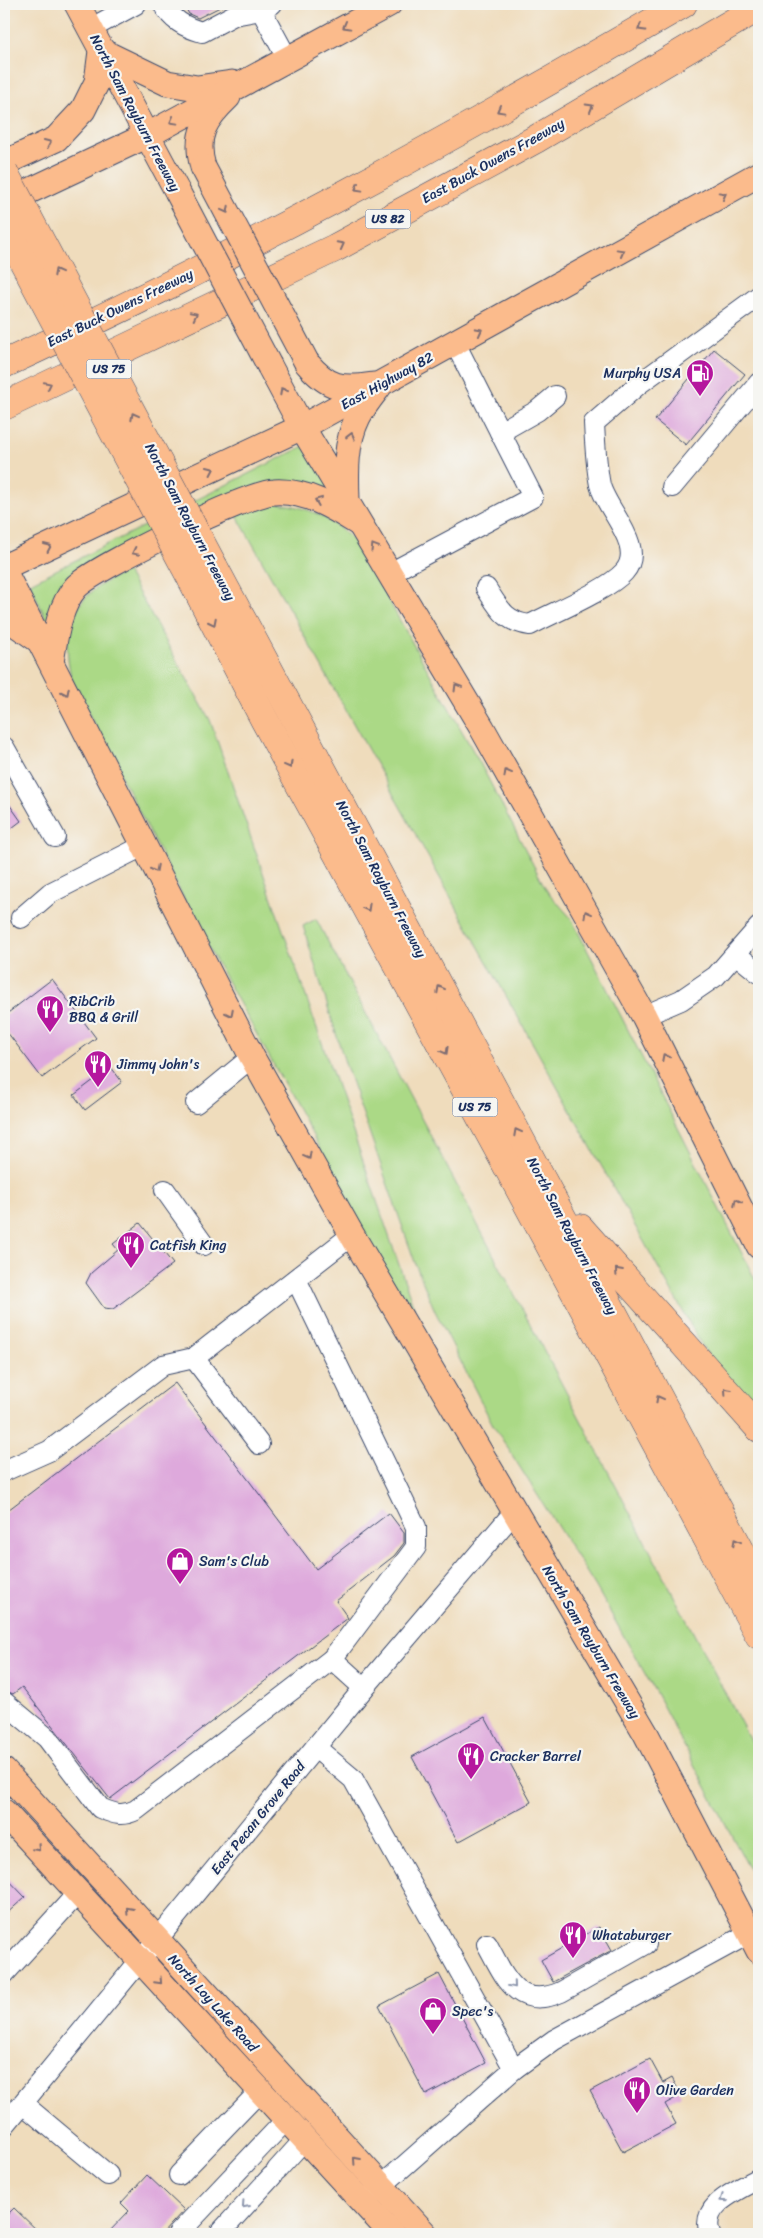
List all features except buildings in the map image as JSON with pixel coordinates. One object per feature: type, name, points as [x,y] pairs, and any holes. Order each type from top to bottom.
[{"type":"highway","name":"East Buck Owens Freeway","points":[[4,364],[63,337],[317,210],[529,94],[683,4]]},
{"type":"highway","name":"East Buck Owens Freeway","points":[[4,406],[335,248],[536,139],[759,7]]},
{"type":"highway","name":"North Sam Rayburn Freeway","points":[[4,172],[203,572],[264,719],[500,1151],[759,1635]]},
{"type":"highway","name":"North Sam Rayburn Freeway","points":[[4,225],[203,572],[550,1195],[759,1585]]},
{"type":"highway","points":[[550,1195],[759,1428]]},
{"type":"main road","name":"North Sam Rayburn Freeway","points":[[77,4],[100,51],[148,135],[302,427],[482,728],[644,1016],[759,1246]]},
{"type":"main road","points":[[4,203],[148,135],[245,82],[373,7]]},
{"type":"main road","points":[[4,164],[56,139],[83,110],[97,82],[100,51],[167,83],[197,88],[245,82]]},
{"type":"main road","points":[[245,82],[212,113],[200,134],[198,150],[203,167],[307,363],[319,376],[331,384],[350,388],[380,384]]},
{"type":"main road","name":"East Highway 82","points":[[4,567],[302,427],[759,174]]},
{"type":"main road","points":[[347,502],[346,464],[351,434],[358,416],[380,384]]},
{"type":"main road","points":[[50,662],[60,621],[69,598],[76,587],[103,568],[244,499],[273,492],[303,494],[328,505],[360,524]]},
{"type":"main road","name":"North Sam Rayburn Freeway","points":[[4,571],[37,639],[252,1057],[352,1235],[646,1734],[754,1942]]},
{"type":"main road","points":[[4,616],[37,639]]},
{"type":"main road","name":"North Loy Lake Road","points":[[4,1771],[157,1941],[372,2194],[392,2234]]},
{"type":"main road","name":"North Loy Lake Road","points":[[4,1812],[304,2140],[425,2234]]},
{"type":"street","points":[[90,29],[136,4]]},
{"type":"street","points":[[163,4],[169,14],[184,27],[202,32],[234,15],[263,6],[287,58]]},
{"type":"street","points":[[486,588],[501,612],[516,623],[530,625],[613,582],[626,570],[632,555],[630,542],[600,487],[595,450],[594,423],[639,384],[759,296]]},
{"type":"street","points":[[390,573],[533,497],[455,343]]},
{"type":"street","points":[[672,487],[759,383]]},
{"type":"street","points":[[500,432],[538,410],[555,396]]},
{"type":"street","points":[[4,747],[55,837]]},
{"type":"street","points":[[21,918],[50,893],[143,846]]},
{"type":"street","points":[[644,1016],[682,1000],[716,976],[737,955],[759,927]]},
{"type":"street","points":[[737,955],[759,973]]},
{"type":"street","points":[[196,1103],[252,1057]]},
{"type":"street","points":[[165,1190],[204,1245]]},
{"type":"street","points":[[4,1471],[49,1451],[163,1365],[194,1358],[352,1235]]},
{"type":"street","points":[[4,1702],[47,1738],[100,1808],[113,1814],[126,1815],[136,1810],[332,1658],[416,1548],[416,1527],[296,1279]]},
{"type":"street","points":[[194,1358],[259,1444]]},
{"type":"street","name":"East Pecan Grove Road","points":[[4,2126],[15,2105],[141,1961],[364,1688],[515,1511]]},
{"type":"street","points":[[332,1658],[364,1688]]},
{"type":"street","points":[[316,1748],[353,1779],[514,2069]]},
{"type":"street","points":[[4,1974],[78,1893]]},
{"type":"street","points":[[372,2194],[514,2069],[554,2040],[754,1942]]},
{"type":"street","points":[[487,1944],[505,1976],[518,1992],[534,1999],[548,1998],[561,1992],[646,1944]]},
{"type":"street","points":[[178,2175],[260,2091]]},
{"type":"street","points":[[15,2105],[108,2175]]},
{"type":"street","points":[[178,2234],[286,2120]]},
{"type":"street","points":[[219,2234],[304,2140]]},
{"type":"street","points":[[710,2234],[709,2216],[716,2204],[759,2178]]},
{"type":"green space","points":[[308,444],[337,496],[281,488],[116,558],[49,626],[30,583]]},
{"type":"green space","points":[[277,503],[301,508],[321,516],[339,527],[357,544],[481,765],[547,891],[571,918],[759,1287],[759,1436],[704,1349],[236,514]]},
{"type":"green space","points":[[127,572],[210,720],[414,1308],[410,1311],[369,1244],[311,1132],[216,961],[72,681],[68,662],[68,644],[69,628],[74,614],[82,601],[94,590],[109,580]]},
{"type":"green space","points":[[316,919],[759,1757],[759,1887],[657,1695],[596,1587],[493,1425],[435,1311],[417,1268],[346,1066],[303,926]]},
{"type":"place","name":"Murphy USA","points":[[700,397]]},
{"type":"place","name":"RibCrib BBQ & Grill","points":[[50,1033]]},
{"type":"place","name":"Jimmy John's","points":[[98,1088]]},
{"type":"place","name":"Catfish King","points":[[131,1269]]},
{"type":"place","name":"Sam's Club","points":[[180,1585]]},
{"type":"place","name":"Cracker Barrel","points":[[471,1780]]},
{"type":"place","name":"Whataburger","points":[[573,1959]]},
{"type":"place","name":"Spec's","points":[[433,2035]]},
{"type":"place","name":"Olive Garden","points":[[637,2114]]}]
